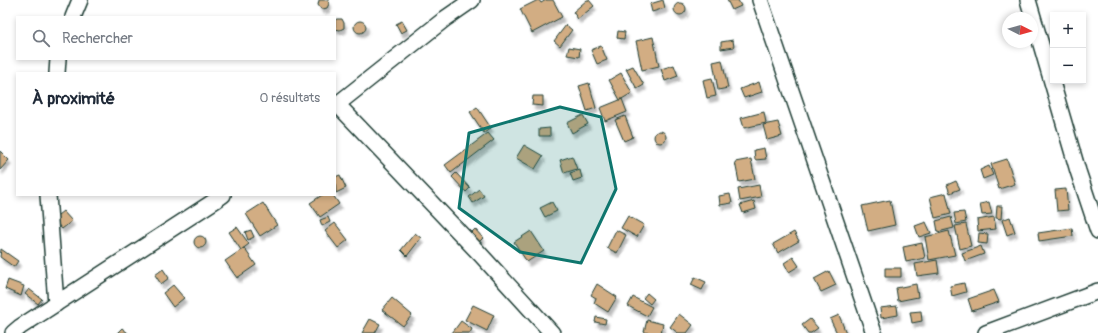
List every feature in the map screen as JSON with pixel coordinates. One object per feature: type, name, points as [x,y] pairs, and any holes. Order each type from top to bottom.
[{"type":"street","points":[[72,16],[80,0]]},
{"type":"street","points":[[472,0],[446,18],[336,105],[480,254],[552,333]]},
{"type":"street","points":[[760,0],[874,333]]},
{"type":"street","points":[[1028,0],[1078,171],[1098,230]]},
{"type":"street","points":[[57,72],[58,60]]},
{"type":"street","points":[[48,196],[56,304]]},
{"type":"street","points":[[14,333],[20,327],[222,196]]},
{"type":"street","points":[[986,333],[1098,291]]},
{"type":"highlighted area","points":[[560,107],[601,117],[616,189],[581,263],[520,252],[459,208],[469,133]]},
{"type":"building","points":[[319,0],[328,0],[329,4],[327,8],[321,9],[318,5]]},
{"type":"building","points":[[538,0],[541,3],[546,0],[553,0],[562,17],[532,33],[520,9]]},
{"type":"building","points":[[589,0],[594,6],[578,19],[573,12]]},
{"type":"building","points":[[663,0],[665,8],[652,12],[650,4]]},
{"type":"building","points":[[727,0],[738,0],[741,6],[732,10]]},
{"type":"building","points":[[680,3],[684,5],[686,9],[684,13],[680,15],[676,13],[674,9],[676,5]]},
{"type":"building","points":[[342,19],[344,28],[340,30],[336,29],[336,20]]},
{"type":"building","points":[[360,21],[364,23],[366,27],[364,31],[360,33],[356,31],[354,27],[356,23]]},
{"type":"building","points":[[402,21],[407,30],[401,33],[396,24]]},
{"type":"building","points":[[566,25],[572,30],[560,46],[554,41]]},
{"type":"building","points":[[618,31],[625,32],[624,39],[617,38]]},
{"type":"building","points":[[653,37],[659,66],[642,70],[636,41]]},
{"type":"building","points":[[733,40],[734,47],[721,49],[721,42]]},
{"type":"building","points":[[601,46],[607,60],[597,64],[591,50]]},
{"type":"building","points":[[569,47],[580,49],[579,57],[567,55]]},
{"type":"building","points":[[722,60],[728,88],[718,90],[713,62]]},
{"type":"building","points":[[674,65],[678,76],[665,81],[661,69]]},
{"type":"building","points":[[633,66],[644,85],[637,89],[626,69]]},
{"type":"building","points":[[621,73],[632,93],[620,100],[609,80]]},
{"type":"building","points":[[712,78],[716,96],[707,98],[703,80]]},
{"type":"building","points":[[759,82],[762,92],[744,98],[740,89]]},
{"type":"building","points":[[589,83],[596,108],[587,111],[579,86]]},
{"type":"building","points":[[533,96],[543,96],[543,106],[532,105]]},
{"type":"building","points":[[622,99],[627,112],[605,121],[600,108]]},
{"type":"building","points":[[477,107],[491,128],[484,133],[470,112]]},
{"type":"building","points":[[764,112],[766,123],[744,128],[741,118]]},
{"type":"building","points":[[583,115],[588,124],[572,133],[567,123]]},
{"type":"building","points":[[625,116],[633,137],[624,141],[615,120]]},
{"type":"building","points":[[778,122],[782,136],[767,140],[763,125]]},
{"type":"building","points":[[550,128],[550,136],[539,136],[539,129]]},
{"type":"building","points":[[660,131],[664,133],[666,137],[664,141],[660,143],[656,141],[654,137],[656,133]]},
{"type":"building","points":[[488,133],[494,140],[451,173],[445,165]]},
{"type":"building","points":[[524,145],[543,156],[535,169],[516,158]]},
{"type":"building","points":[[764,148],[766,159],[755,160],[754,150]]},
{"type":"building","points":[[0,151],[9,160],[0,170]]},
{"type":"building","points":[[572,156],[577,169],[564,173],[560,160]]},
{"type":"building","points":[[751,159],[755,179],[739,182],[735,162]]},
{"type":"building","points":[[1007,159],[1015,184],[999,189],[991,164]]},
{"type":"building","points":[[989,166],[993,175],[983,179],[980,170]]},
{"type":"building","points":[[580,170],[582,178],[573,181],[570,173]]},
{"type":"building","points":[[456,173],[470,188],[466,192],[452,177]]},
{"type":"building","points":[[340,175],[346,188],[336,193],[336,177]]},
{"type":"building","points":[[956,181],[960,189],[950,193],[947,185]]},
{"type":"building","points":[[759,185],[761,197],[740,201],[738,189]]},
{"type":"building","points":[[479,189],[484,196],[473,203],[469,197]]},
{"type":"building","points":[[1066,189],[1068,210],[1057,211],[1055,190]]},
{"type":"building","points":[[946,193],[951,214],[935,218],[930,197]]},
{"type":"building","points":[[730,194],[732,203],[720,205],[719,196]]},
{"type":"building","points":[[320,196],[334,196],[339,204],[320,217],[310,203]]},
{"type":"building","points":[[890,200],[895,225],[868,231],[862,206]]},
{"type":"building","points":[[754,201],[756,209],[743,213],[740,205]]},
{"type":"building","points":[[552,202],[557,211],[545,217],[540,208]]},
{"type":"building","points":[[989,202],[992,214],[982,215],[980,204]]},
{"type":"building","points":[[263,203],[277,225],[260,236],[246,214]]},
{"type":"building","points":[[997,206],[1002,206],[1001,219],[996,218]]},
{"type":"building","points":[[63,211],[72,221],[62,229],[53,219]]},
{"type":"building","points":[[964,212],[966,222],[956,224],[954,213]]},
{"type":"building","points":[[628,216],[644,225],[637,237],[621,228]]},
{"type":"building","points":[[328,217],[330,222],[322,226],[320,220]]},
{"type":"building","points":[[951,217],[954,228],[938,232],[936,221]]},
{"type":"building","points":[[994,217],[996,229],[978,231],[977,220]]},
{"type":"building","points":[[1010,217],[1015,232],[1007,235],[1002,220]]},
{"type":"building","points":[[926,222],[931,233],[919,237],[915,226]]},
{"type":"building","points":[[335,223],[348,240],[338,248],[325,231]]},
{"type":"building","points":[[966,224],[971,246],[960,249],[955,226]]},
{"type":"building","points":[[237,227],[249,244],[241,250],[229,232]]},
{"type":"building","points":[[1072,228],[1073,236],[1039,241],[1038,233]]},
{"type":"building","points":[[475,229],[483,238],[477,244],[469,235]]},
{"type":"building","points":[[251,230],[254,237],[248,240],[245,232]]},
{"type":"building","points":[[616,230],[626,235],[617,253],[607,248]]},
{"type":"building","points":[[531,231],[544,251],[527,262],[514,242]]},
{"type":"building","points":[[949,231],[955,255],[929,260],[925,237]]},
{"type":"building","points":[[794,232],[799,241],[778,253],[773,244]]},
{"type":"building","points":[[415,233],[421,238],[407,256],[401,250]]},
{"type":"building","points":[[979,233],[988,234],[987,244],[978,243]]},
{"type":"building","points":[[200,236],[204,238],[206,242],[204,246],[200,248],[196,246],[194,242],[196,238]]},
{"type":"building","points":[[922,243],[925,258],[906,262],[903,247]]},
{"type":"building","points":[[981,246],[984,254],[965,261],[962,253]]},
{"type":"building","points":[[244,248],[256,265],[237,278],[225,261]]},
{"type":"building","points":[[1,249],[18,261],[14,267],[0,257]]},
{"type":"building","points":[[793,257],[799,266],[789,272],[784,263]]},
{"type":"building","points":[[937,260],[939,273],[917,276],[915,264]]},
{"type":"building","points":[[885,268],[901,268],[901,277],[885,277]]},
{"type":"building","points":[[163,269],[169,278],[161,284],[155,275]]},
{"type":"building","points":[[829,271],[836,285],[821,292],[814,279]]},
{"type":"building","points":[[695,277],[706,282],[702,290],[691,285]]},
{"type":"building","points":[[8,280],[24,286],[21,296],[5,289]]},
{"type":"building","points":[[964,283],[966,292],[952,296],[950,286]]},
{"type":"building","points":[[597,284],[617,297],[608,312],[594,303],[596,298],[591,295]]},
{"type":"building","points":[[916,284],[918,297],[898,301],[896,288]]},
{"type":"building","points":[[173,285],[184,298],[173,307],[163,293]]},
{"type":"building","points":[[29,289],[42,299],[38,304],[25,294]]},
{"type":"building","points":[[994,290],[999,302],[972,311],[968,299]]},
{"type":"building","points":[[647,293],[654,299],[650,304],[643,298]]},
{"type":"building","points":[[633,297],[652,307],[647,316],[628,306]]},
{"type":"building","points":[[392,298],[412,315],[403,326],[382,310]]},
{"type":"building","points":[[473,305],[494,315],[487,331],[465,320]]},
{"type":"building","points":[[897,306],[898,315],[881,318],[880,308]]},
{"type":"building","points":[[921,311],[922,321],[912,323],[910,312]]},
{"type":"building","points":[[679,314],[693,325],[687,333],[678,333],[670,327]]},
{"type":"building","points":[[839,315],[846,333],[837,333],[830,319]]},
{"type":"building","points":[[596,317],[606,319],[605,324],[595,322]]},
{"type":"building","points":[[370,319],[380,324],[375,333],[362,333]]},
{"type":"building","points":[[810,319],[818,328],[811,333],[808,333],[802,325]]},
{"type":"building","points":[[647,320],[663,324],[661,333],[644,332]]},
{"type":"building","points":[[461,321],[472,329],[470,333],[452,333]]},
{"type":"building","points":[[122,328],[128,333],[117,333]]}]
